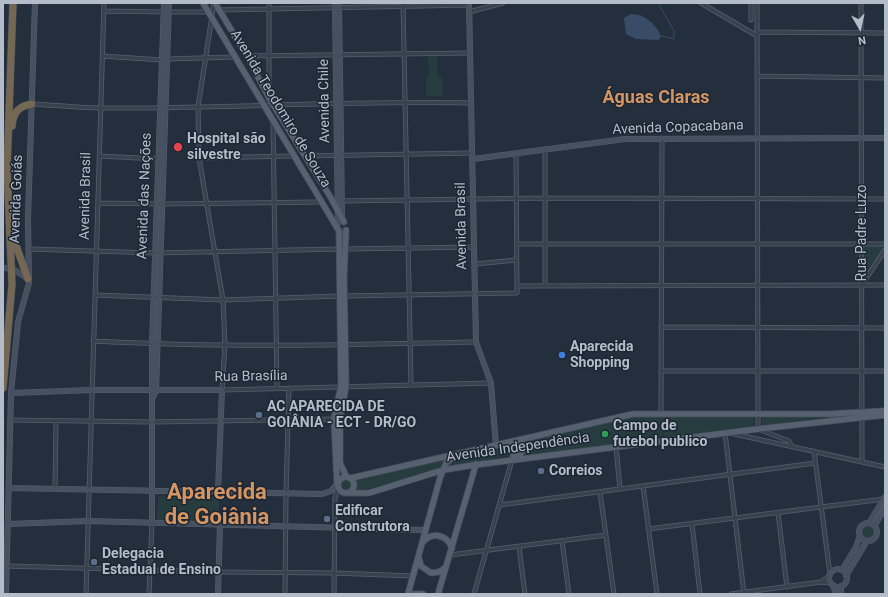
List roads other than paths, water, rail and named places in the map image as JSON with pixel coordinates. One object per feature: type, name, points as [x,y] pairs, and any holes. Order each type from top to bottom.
[{"type":"highway","points":[[3,388],[13,269],[7,169],[13,3]]},
{"type":"highway","points":[[7,169],[10,161],[12,118],[20,108],[32,104]]},
{"type":"highway","points":[[10,225],[17,251],[28,279]]},
{"type":"main road","name":"Avenida Teodomiro de Souza","points":[[203,3],[213,11],[247,56],[269,98],[347,225],[346,230]]},
{"type":"main road","name":"Avenida Teodomiro de Souza","points":[[214,3],[212,19],[321,202],[338,227]]},
{"type":"main road","points":[[343,220],[338,227],[342,232],[346,230]]},
{"type":"main road","name":"Avenida Chile","points":[[337,419],[344,386],[342,249],[338,227]]},
{"type":"main road","name":"Avenida Chile","points":[[342,249],[346,230]]},
{"type":"main road","name":"Avenida Independência","points":[[348,493],[369,493],[454,468],[616,448],[885,411]]},
{"type":"main road","name":"Avenida Independência","points":[[348,477],[496,446],[626,416],[661,413],[885,415]]},
{"type":"main road","points":[[337,419],[340,463],[348,477],[354,482],[354,488],[348,493],[342,492],[338,485],[337,419]]},
{"type":"main road","points":[[438,594],[452,549],[474,465],[482,461],[522,454],[522,446],[511,442]]},
{"type":"main road","points":[[408,594],[443,470],[448,461],[480,449]]},
{"type":"main road","points":[[454,458],[451,462],[454,468]]},
{"type":"main road","points":[[338,485],[340,479],[348,477]]},
{"type":"main road","points":[[422,542],[431,536],[442,536],[447,539],[452,549]]},
{"type":"main road","points":[[418,556],[421,566],[427,572],[435,573],[446,567]]},
{"type":"main road","points":[[414,594],[424,594]]},
{"type":"street","name":"Avenida Goiás","points":[[6,594],[11,393],[18,322],[28,287],[36,3]]},
{"type":"street","name":"Avenida Brasil","points":[[86,594],[88,567],[88,488],[92,341],[99,203],[100,108],[104,3]]},
{"type":"street","name":"Avenida das Nações","points":[[154,391],[152,344],[159,159],[165,59],[166,12],[164,3]]},
{"type":"street","name":"Avenida das Nações","points":[[166,12],[169,3]]},
{"type":"street","points":[[269,3],[269,98]]},
{"type":"street","points":[[469,12],[503,3]]},
{"type":"street","points":[[701,3],[757,34],[885,33]]},
{"type":"street","points":[[751,3],[751,20]]},
{"type":"street","points":[[757,3],[758,429],[789,441],[792,447]]},
{"type":"street","name":"Rua Padre Luzo","points":[[861,3],[862,462]]},
{"type":"street","points":[[104,11],[166,12],[269,10],[337,6],[469,4]]},
{"type":"street","name":"Avenida Brasil","points":[[469,4],[476,342],[491,383],[496,446]]},
{"type":"street","points":[[403,5],[411,384]]},
{"type":"street","name":"Avenida Chile","points":[[337,6],[341,200],[343,220]]},
{"type":"street","points":[[212,19],[198,107],[199,158],[208,204],[223,300],[225,345],[218,492]]},
{"type":"street","points":[[247,56],[470,53]]},
{"type":"street","points":[[102,56],[165,59],[234,57]]},
{"type":"street","points":[[757,76],[885,78]]},
{"type":"street","points":[[32,104],[100,108],[198,107],[406,101],[472,103]]},
{"type":"street","name":"Avenida das Nações","points":[[154,391],[161,298],[163,107]]},
{"type":"street","points":[[273,121],[273,204],[277,388]]},
{"type":"street","points":[[661,413],[662,138]]},
{"type":"street","name":"Avenida Copacabana","points":[[472,159],[625,139],[885,138]]},
{"type":"street","points":[[545,150],[545,286]]},
{"type":"street","points":[[304,156],[472,152]]},
{"type":"street","points":[[95,295],[223,300],[517,293],[516,153]]},
{"type":"street","points":[[99,156],[159,159]]},
{"type":"street","points":[[199,158],[294,156]]},
{"type":"street","points":[[341,200],[516,200],[546,198],[885,199]]},
{"type":"street","name":"Avenida Chile","points":[[338,227],[338,210],[341,200]]},
{"type":"street","points":[[99,203],[273,204],[321,202]]},
{"type":"street","points":[[516,244],[885,244]]},
{"type":"street","points":[[28,249],[155,253],[275,252],[342,249],[474,247]]},
{"type":"street","points":[[862,285],[885,250]]},
{"type":"street","points":[[475,264],[516,260]]},
{"type":"street","points":[[3,268],[13,269],[28,279]]},
{"type":"street","points":[[517,286],[885,285]]},
{"type":"street","points":[[661,328],[885,328]]},
{"type":"street","points":[[92,341],[158,345],[276,346],[476,342]]},
{"type":"street","points":[[661,371],[885,371]]},
{"type":"street","name":"Rua Brasília","points":[[11,393],[91,390],[222,390],[491,383]]},
{"type":"street","points":[[285,594],[285,526],[289,388]]},
{"type":"street","points":[[149,594],[152,523],[152,422],[154,391]]},
{"type":"street","points":[[11,420],[152,422],[337,419]]},
{"type":"street","points":[[54,488],[56,421]]},
{"type":"street","points":[[744,593],[728,475],[727,433],[885,467]]},
{"type":"street","points":[[616,448],[620,489]]},
{"type":"street","points":[[814,452],[830,575],[836,594]]},
{"type":"street","points":[[474,594],[512,460]]},
{"type":"street","points":[[500,505],[815,463]]},
{"type":"street","points":[[9,488],[88,488],[152,491],[286,492],[322,494],[331,491],[338,485]]},
{"type":"street","points":[[334,594],[335,498],[338,485]]},
{"type":"street","points":[[643,486],[657,594]]},
{"type":"street","points":[[600,492],[614,594]]},
{"type":"street","points":[[648,529],[734,520],[821,506],[884,498]]},
{"type":"street","points":[[842,570],[856,547],[861,527],[869,523],[884,498]]},
{"type":"street","points":[[875,525],[885,508]]},
{"type":"street","points":[[778,513],[787,587]]},
{"type":"street","points":[[8,524],[88,521],[425,530]]},
{"type":"street","points":[[860,535],[867,541],[872,541],[877,536],[878,530],[875,525],[869,523]]},
{"type":"street","points":[[692,524],[700,594]]},
{"type":"street","points":[[218,594],[220,525]]},
{"type":"street","points":[[450,555],[606,535]]},
{"type":"street","points":[[562,541],[569,594]]},
{"type":"street","points":[[841,594],[841,586],[846,581],[846,576],[867,541]]},
{"type":"street","points":[[519,547],[525,594]]},
{"type":"street","points":[[7,566],[88,567],[219,572],[334,572],[412,576]]},
{"type":"street","points":[[821,582],[834,570],[842,570]]},
{"type":"street","points":[[842,570],[846,576]]},
{"type":"street","points":[[731,594],[821,582],[841,586]]},
{"type":"water","points":[[631,14],[636,14],[649,20],[656,27],[661,36],[659,40],[636,39],[626,34],[624,18]]},
{"type":"waterway","points":[[658,3],[674,31],[674,39],[661,36]]},
{"type":"place","name":"Hospital são silvestre","points":[[178,147]]},
{"type":"place","name":"Aparecida Shopping","points":[[562,355]]},
{"type":"place","name":"AC APARECIDA DE GOIÂNIA - ECT - DR/GO","points":[[259,415]]},
{"type":"place","name":"Campo de futebol publico","points":[[605,434]]},
{"type":"place","name":"Correios","points":[[541,471]]},
{"type":"place","name":"Edificar Construtora","points":[[327,519]]},
{"type":"place","name":"Delegacia Estadual de Ensino","points":[[94,562]]},
{"type":"district","name":"Águas Claras","points":[[656,98]]},
{"type":"district","name":"Aparecida de Goiânia","points":[[217,506]]}]
